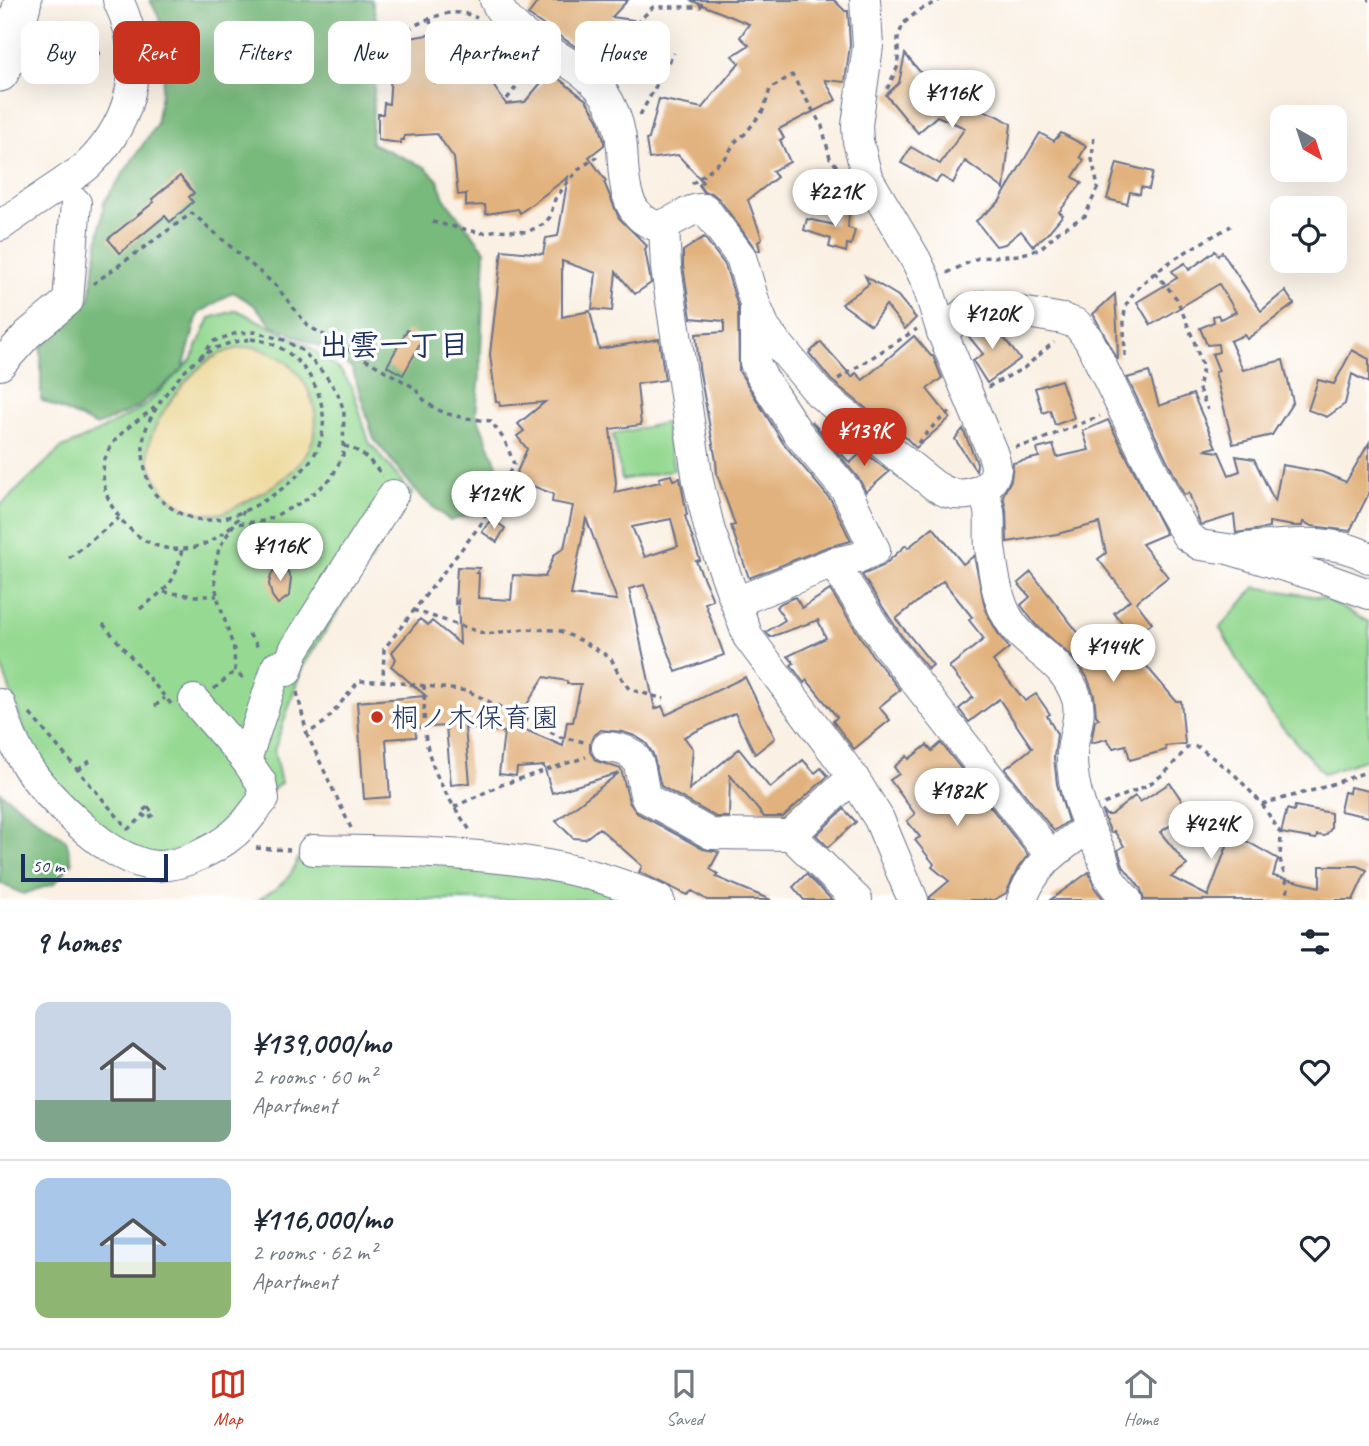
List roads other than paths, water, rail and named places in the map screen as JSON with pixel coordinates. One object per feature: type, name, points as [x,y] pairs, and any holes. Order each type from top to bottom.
[{"type":"main road","points":[[0,72],[11,49],[23,0]]},
{"type":"street","points":[[0,226],[89,165],[118,128],[130,94],[135,60],[131,35],[118,0]]},
{"type":"street","points":[[490,11],[596,83],[617,119],[611,152],[630,203],[639,215],[652,224],[664,225],[693,209],[705,209],[741,257],[766,330],[819,393],[935,486],[950,494],[972,494],[982,490],[996,473],[992,452],[940,325],[926,281],[874,192],[867,177],[858,141],[868,46],[865,0]]},
{"type":"street","points":[[0,365],[28,334],[68,301],[76,203]]},
{"type":"street","points":[[664,225],[666,268],[698,481],[710,531],[748,637],[853,777],[878,819],[913,900]]},
{"type":"street","points":[[736,602],[833,562],[857,558],[875,550],[846,490],[798,433],[755,363],[755,304]]},
{"type":"street","points":[[940,325],[969,309],[985,306],[1039,314],[1077,324],[1090,340],[1118,403],[1188,536],[1200,545],[1228,549],[1369,594]]},
{"type":"street","points":[[246,760],[279,667],[294,650],[388,485]]},
{"type":"street","points":[[982,490],[989,504],[990,546],[997,592],[1007,616],[1018,631],[1051,658],[1066,675],[1078,701],[1071,755],[1074,785],[1085,820],[1110,879],[1127,900]]},
{"type":"street","points":[[1228,549],[1332,545],[1357,550],[1369,558]]},
{"type":"street","points":[[833,562],[887,645],[1050,855]]},
{"type":"street","points":[[12,706],[9,735],[31,775],[93,836],[119,854],[152,865],[198,857],[243,826],[264,799],[261,782],[246,760],[189,697]]},
{"type":"street","points":[[607,747],[634,754],[640,764],[646,798],[711,834],[791,835],[853,777]]},
{"type":"street","points":[[1022,900],[1037,869],[1085,820]]},
{"type":"street","points":[[791,835],[857,900]]},
{"type":"street","points":[[313,850],[488,856],[551,864],[638,890],[659,900]]},
{"type":"place","name":"桐ノ木保育園","points":[[377,717]]},
{"type":"district","name":"出雲一丁目","points":[[394,345]]}]
